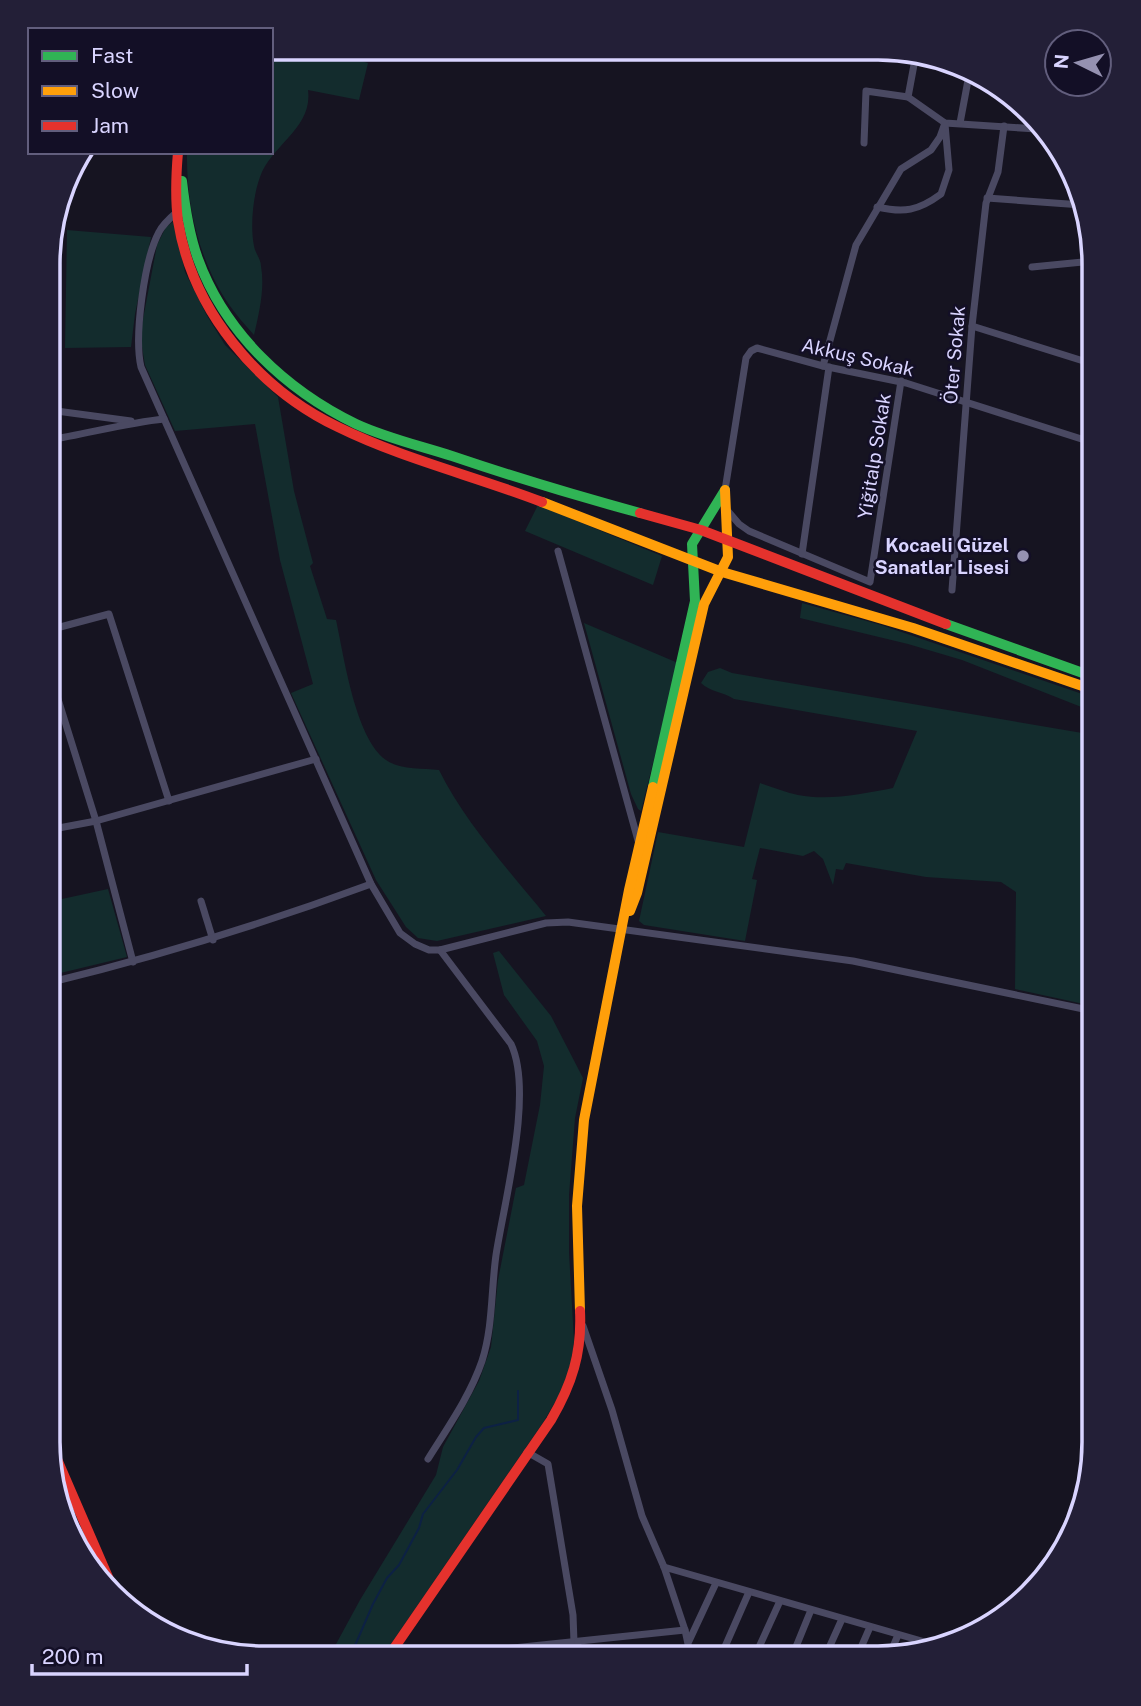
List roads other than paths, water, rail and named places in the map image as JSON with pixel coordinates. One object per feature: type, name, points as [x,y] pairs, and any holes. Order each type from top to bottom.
[{"type":"main road","points":[[180,154],[176,184],[177,212],[186,256],[198,287],[212,313],[249,363],[297,404],[318,417],[358,436],[519,493],[721,572],[890,621],[1082,686]]},
{"type":"main road","points":[[180,154],[185,209],[194,247],[208,283],[228,318],[272,370],[301,394],[329,411],[359,425],[548,488],[701,530],[875,599],[1082,673]]},
{"type":"main road","points":[[395,1646],[557,1412],[571,1386],[579,1358],[582,1325],[576,1228],[581,1144],[593,1068],[624,928],[629,890],[691,626],[695,601],[692,544],[725,490]]},
{"type":"main road","points":[[624,928],[637,893],[704,604],[728,557],[725,490]]},
{"type":"main road","points":[[61,1468],[105,1571]]},
{"type":"street","points":[[908,97],[914,63]]},
{"type":"street","points":[[960,123],[968,81]]},
{"type":"street","points":[[864,143],[866,90],[908,97],[945,123],[1030,128]]},
{"type":"street","points":[[802,554],[826,366],[856,245],[901,169],[931,149],[945,123]]},
{"type":"street","points":[[877,207],[898,212],[908,211],[941,194],[949,170],[945,123]]},
{"type":"street","name":"Öter Sokak","points":[[952,590],[972,326],[987,198],[998,172],[1004,125]]},
{"type":"street","points":[[987,198],[1073,204]]},
{"type":"street","points":[[177,212],[164,223],[154,244],[137,334],[141,367],[371,884],[400,933],[422,948],[440,950],[546,923],[568,922],[624,928],[853,961],[1081,1009]]},
{"type":"street","points":[[1032,267],[1082,262]]},
{"type":"street","points":[[972,326],[1082,360]]},
{"type":"street","name":"Akkuş Sokak","points":[[725,490],[748,354],[757,348],[826,366],[901,381],[1082,439]]},
{"type":"street","name":"Yiğitalp Sokak","points":[[870,582],[901,381]]},
{"type":"street","points":[[60,412],[135,422]]},
{"type":"street","points":[[60,438],[135,422],[164,419]]},
{"type":"street","points":[[727,510],[749,531],[870,582],[875,599]]},
{"type":"street","points":[[558,551],[640,844]]},
{"type":"street","points":[[60,628],[109,614],[169,801]]},
{"type":"street","points":[[60,706],[96,821],[133,962]]},
{"type":"street","points":[[60,828],[96,821],[316,759]]},
{"type":"street","points":[[60,980],[213,940],[371,884]]},
{"type":"street","points":[[201,901],[213,940]]},
{"type":"street","points":[[428,1459],[465,1398],[483,1357],[488,1337],[496,1255],[513,1166],[519,1094],[517,1062],[511,1044],[440,950]]},
{"type":"street","points":[[582,1325],[612,1410],[642,1516],[664,1567],[690,1646]]},
{"type":"street","points":[[527,1452],[548,1464],[576,1646]]},
{"type":"street","points":[[664,1567],[921,1642]]},
{"type":"street","points":[[689,1641],[716,1583]]},
{"type":"street","points":[[725,1646],[749,1592]]},
{"type":"street","points":[[759,1646],[780,1601]]},
{"type":"street","points":[[796,1646],[811,1610]]},
{"type":"street","points":[[830,1646],[842,1619]]},
{"type":"street","points":[[862,1646],[870,1627]]},
{"type":"street","points":[[536,1646],[685,1630]]},
{"type":"street","points":[[893,1646],[898,1635]]},
{"type":"waterway","points":[[355,1646],[373,1604],[387,1578],[399,1565],[419,1528],[423,1514],[457,1470],[476,1437],[484,1428],[518,1420],[518,1391]]},
{"type":"place","name":"Kocaeli Güzel Sanatlar Lisesi","points":[[1023,556]]}]
